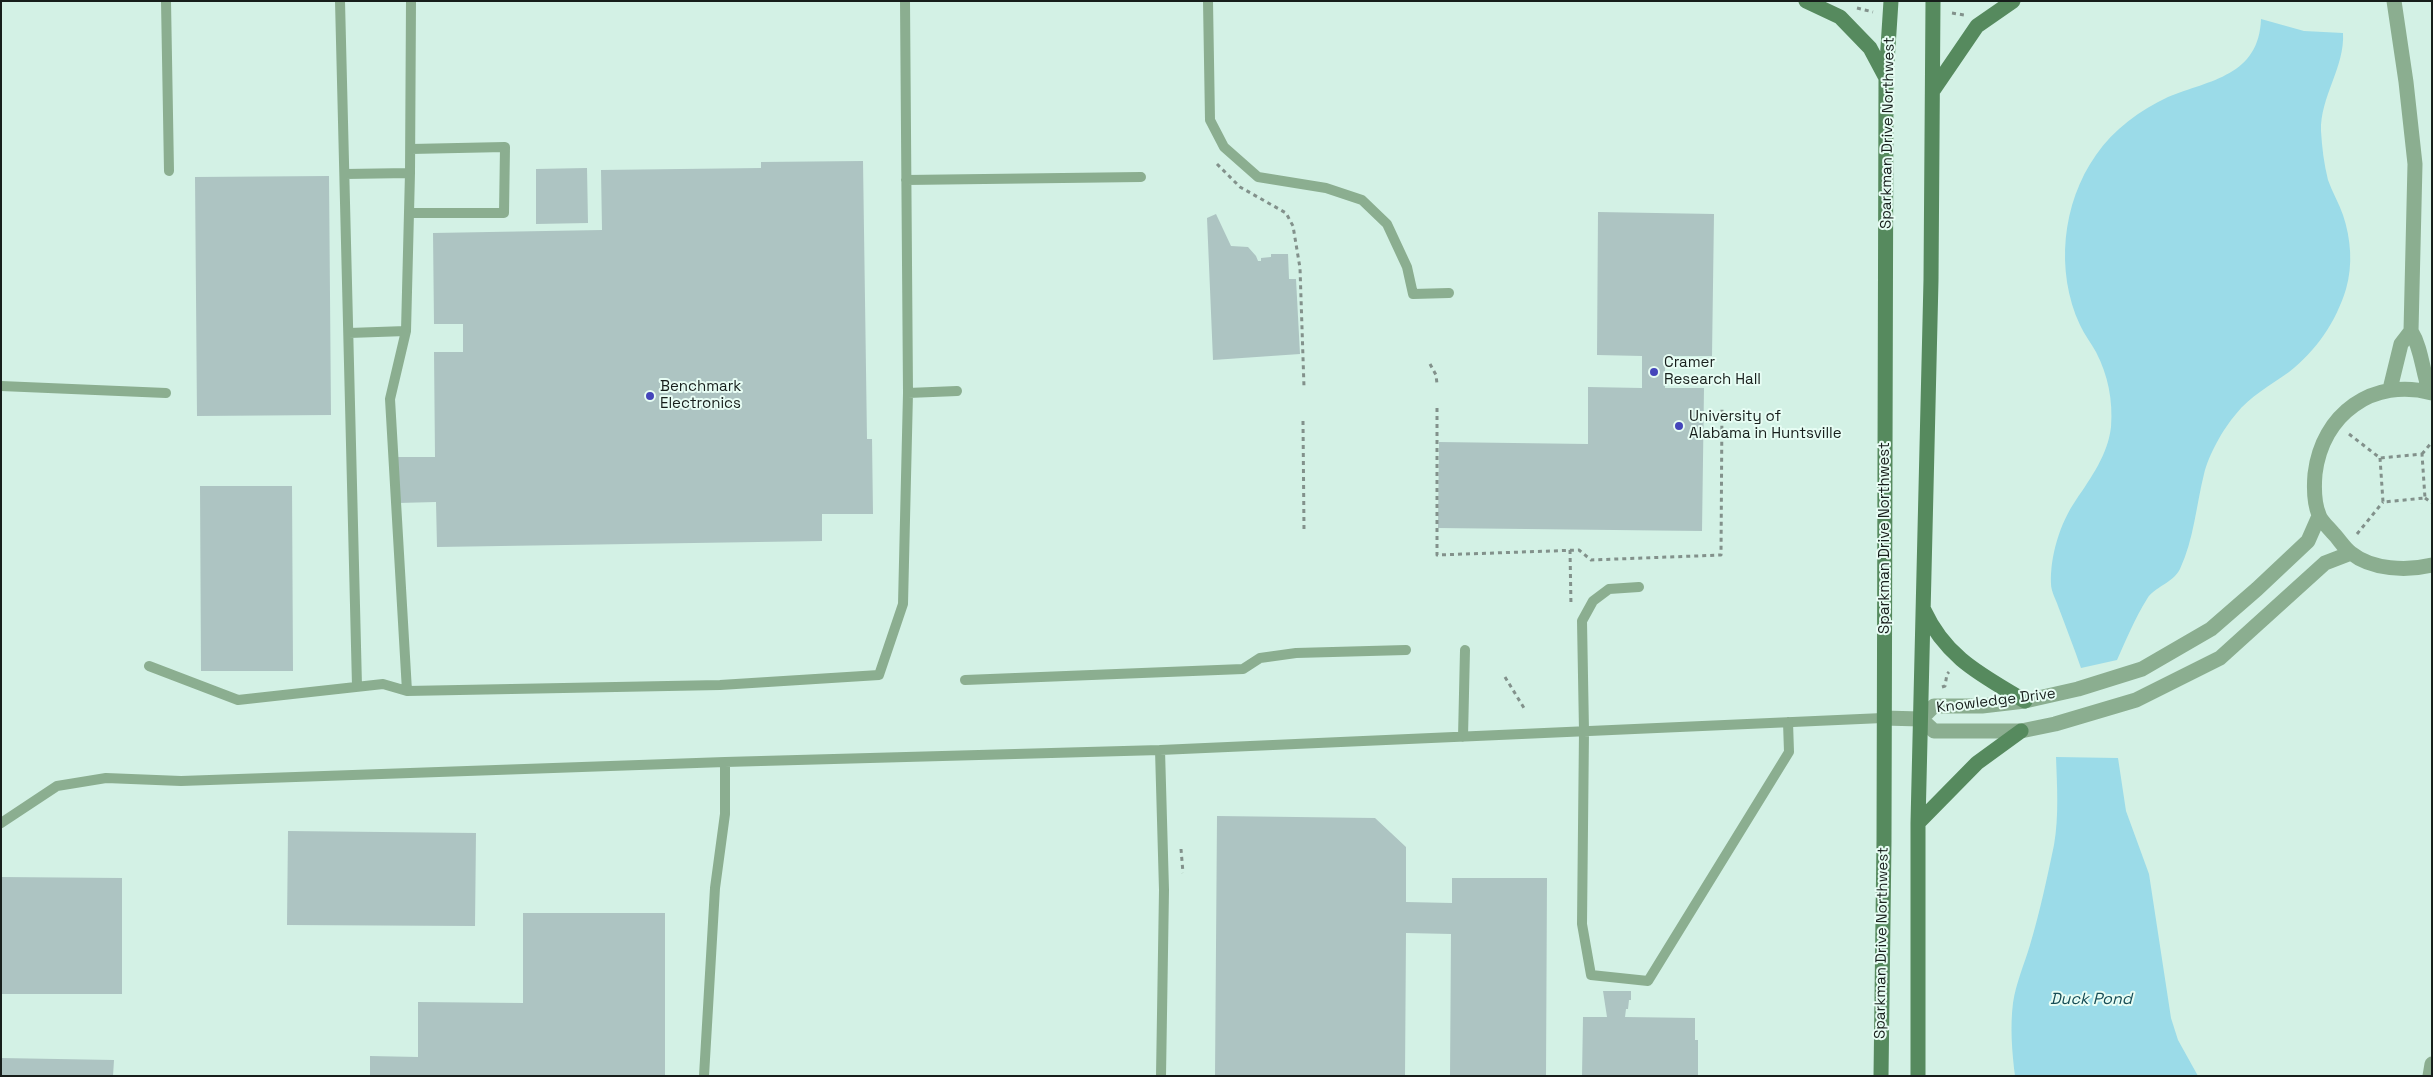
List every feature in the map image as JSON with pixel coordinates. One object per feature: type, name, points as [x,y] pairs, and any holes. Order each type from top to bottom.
[{"type":"main road","points":[[1806,1],[1840,17],[1870,48],[1886,78]]},
{"type":"main road","name":"Sparkman Drive Northwest","points":[[1881,1076],[1886,78],[1891,1]]},
{"type":"main road","points":[[1918,1076],[1918,823],[1934,89],[1932,1]]},
{"type":"main road","points":[[1934,89],[1976,26],[2013,1]]},
{"type":"main road","points":[[1923,607],[1932,627],[1960,661],[2025,701]]},
{"type":"main road","points":[[1918,823],[1977,763],[2021,731]]},
{"type":"street","points":[[2394,1],[2406,82],[2415,164],[2411,331],[2419,344],[2424,374],[2431,392],[2390,389],[2353,405],[2331,426],[2317,454],[2314,484],[2319,516],[2352,546],[2387,567],[2416,568],[2432,566]]},
{"type":"street","points":[[2390,389],[2401,344],[2411,331]]},
{"type":"street","name":"Knowledge Drive","points":[[2319,516],[2308,541],[2211,629],[2142,669],[2078,689],[2025,701],[1982,706],[1934,706],[1921,719],[1934,732],[2021,731],[2055,724],[2136,700],[2220,658],[2325,563],[2352,546]]},
{"type":"street","points":[[1883,718],[1921,719]]},
{"type":"street","points":[[2430,1076],[2432,1064]]},
{"type":"lane","points":[[166,1],[169,171]]},
{"type":"lane","points":[[340,1],[357,686]]},
{"type":"lane","points":[[407,691],[390,399],[406,331],[411,148],[411,1]]},
{"type":"lane","points":[[149,666],[238,700],[383,684],[407,691],[720,685],[879,675],[903,604],[908,393],[905,1]]},
{"type":"lane","points":[[1208,1],[1210,120],[1224,147],[1258,177],[1326,188],[1362,200],[1387,224],[1407,266],[1413,294],[1449,293]]},
{"type":"lane","points":[[410,213],[504,213],[504,147],[411,148]]},
{"type":"lane","points":[[345,174],[410,173]]},
{"type":"lane","points":[[906,180],[1141,177]]},
{"type":"lane","points":[[349,333],[406,331]]},
{"type":"lane","points":[[1,386],[166,393]]},
{"type":"lane","points":[[908,393],[957,391]]},
{"type":"lane","points":[[1639,587],[1608,589],[1593,601],[1582,621],[1584,731],[1582,924],[1591,975],[1648,981],[1789,752],[1788,722]]},
{"type":"lane","points":[[965,680],[1244,669],[1260,658],[1296,653],[1406,650]]},
{"type":"lane","points":[[1464,737],[1465,650]]},
{"type":"lane","points":[[1,823],[57,786],[106,778],[181,781],[725,762],[1160,750],[1883,718]]},
{"type":"lane","points":[[1160,750],[1164,890],[1161,1076]]},
{"type":"lane","points":[[704,1076],[715,888],[725,814],[725,762]]},
{"type":"path","points":[[1849,7],[1873,12]]},
{"type":"path","points":[[1212,157],[1240,187],[1286,213],[1293,226],[1300,268],[1304,387]]},
{"type":"path","points":[[1430,364],[1436,375],[1437,384]]},
{"type":"path","points":[[1437,408],[1437,555],[1580,550],[1591,560],[1720,555],[1722,406]]},
{"type":"path","points":[[1303,421],[1304,530]]},
{"type":"path","points":[[2342,428],[2380,458],[2422,454]]},
{"type":"path","points":[[2425,498],[2422,454],[2432,442]]},
{"type":"path","points":[[2352,546],[2383,502],[2380,458]]},
{"type":"path","points":[[2383,502],[2425,498],[2432,503]]},
{"type":"path","points":[[1570,550],[1571,606]]},
{"type":"path","points":[[1937,690],[1945,686],[1947,674],[1954,668]]},
{"type":"path","points":[[1505,677],[1524,708]]},
{"type":"path","points":[[1181,849],[1183,873]]},
{"type":"shaded area","points":[[1,1],[2432,1],[2432,1076],[1,1076]]},
{"type":"water","points":[[2261,19],[2304,31],[2343,33],[2343,46],[2337,70],[2324,106],[2321,131],[2323,156],[2328,180],[2343,215],[2348,233],[2350,271],[2346,289],[2331,324],[2308,355],[2289,372],[2248,402],[2221,434],[2206,466],[2192,534],[2180,569],[2173,578],[2154,591],[2147,599],[2117,660],[2081,668],[2052,590],[2052,562],[2057,540],[2065,519],[2103,456],[2111,427],[2111,407],[2109,388],[2104,370],[2080,325],[2072,304],[2067,282],[2065,260],[2069,216],[2085,174],[2096,155],[2111,137],[2128,121],[2158,102],[2215,80],[2230,73],[2242,64],[2252,53],[2258,38]]},
{"type":"water","name":"Duck Pond","points":[[2056,757],[2118,758],[2126,811],[2149,874],[2171,1018],[2178,1040],[2198,1076],[2015,1076],[2012,1040],[2013,1003],[2037,920],[2056,834]]},
{"type":"building","name":"Benchmark Electronics","points":[[863,161],[867,439],[872,439],[873,514],[822,514],[822,541],[437,547],[436,502],[398,503],[397,457],[435,457],[434,352],[463,352],[463,324],[434,324],[433,233],[602,230],[601,170],[761,168],[761,162]]},
{"type":"building","points":[[587,168],[588,223],[536,224],[536,169]]},
{"type":"building","points":[[329,176],[331,415],[197,416],[195,177]]},
{"type":"building","name":"Cramer Research Hall","points":[[1598,212],[1714,214],[1712,356],[1665,356],[1665,388],[1704,388],[1702,531],[1438,528],[1439,442],[1588,444],[1588,387],[1642,388],[1642,356],[1597,355]]},
{"type":"building","points":[[1216,214],[1231,246],[1248,247],[1258,261],[1261,261],[1261,258],[1271,257],[1271,254],[1288,254],[1289,279],[1296,279],[1300,354],[1213,360],[1207,218]]},
{"type":"building","points":[[200,486],[292,486],[293,671],[201,671]]},
{"type":"building","points":[[1217,816],[1375,818],[1406,847],[1406,902],[1452,903],[1452,878],[1547,878],[1546,1076],[1450,1076],[1451,934],[1406,933],[1405,1076],[1215,1076]]},
{"type":"building","points":[[288,831],[476,833],[475,926],[287,925]]},
{"type":"building","points":[[1,877],[122,878],[122,994],[1,994]]},
{"type":"building","points":[[523,913],[665,913],[665,1076],[370,1076],[370,1056],[418,1057],[418,1002],[523,1003]]},
{"type":"building","points":[[1603,991],[1631,991],[1631,1000],[1629,1000],[1625,1017],[1695,1018],[1695,1040],[1698,1040],[1698,1076],[1582,1076],[1583,1017],[1607,1017]]},
{"type":"building","points":[[1,1058],[114,1060],[113,1076],[1,1076]]},
{"type":"place","name":"Cramer Research Hall","points":[[1654,372]]},
{"type":"place","name":"Benchmark Electronics","points":[[650,396]]},
{"type":"place","name":"University of Alabama in Huntsville","points":[[1679,426]]}]
